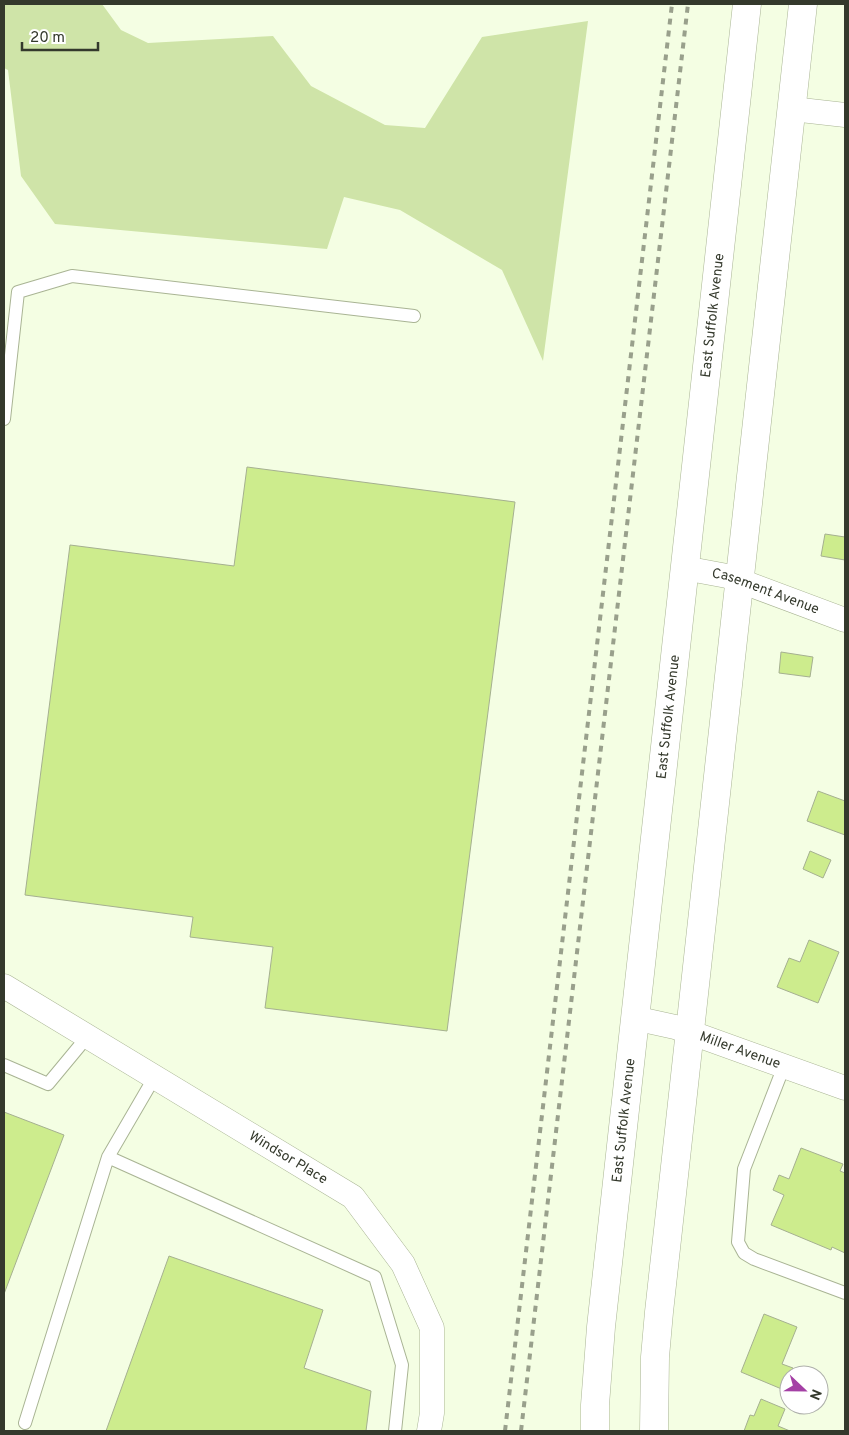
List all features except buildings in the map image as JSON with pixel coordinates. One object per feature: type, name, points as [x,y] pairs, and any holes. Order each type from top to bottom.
[{"type":"main road","name":"East Suffolk Avenue","points":[[595,1431],[601,1327],[747,4]]},
{"type":"main road","points":[[654,1431],[655,1357],[659,1312],[804,4]]},
{"type":"street","points":[[792,109],[845,115]]},
{"type":"street","name":"Casement Avenue","points":[[684,568],[740,580],[845,620]]},
{"type":"street","name":"Windsor Place","points":[[4,986],[353,1197],[403,1264],[432,1328],[432,1413],[429,1431]]},
{"type":"street","name":"Miller Avenue","points":[[634,1018],[661,1022],[845,1088]]},
{"type":"lane","points":[[4,420],[18,292],[72,276],[414,316]]},
{"type":"lane","points":[[4,1065],[48,1084],[87,1037]]},
{"type":"lane","points":[[784,1066],[744,1169],[738,1242],[744,1253],[754,1259],[845,1293]]},
{"type":"lane","points":[[26,1423],[108,1157],[154,1078]]},
{"type":"lane","points":[[108,1157],[375,1277],[402,1365],[395,1431]]},
{"type":"green space","points":[[4,4],[102,4],[121,30],[148,43],[273,36],[311,86],[385,125],[425,128],[482,37],[588,21],[543,361],[502,270],[400,210],[344,197],[327,249],[55,224],[21,176],[8,70],[4,68]]},
{"type":"railway","points":[[505,1431],[672,4]]},
{"type":"railway","points":[[521,1431],[688,4]]}]
